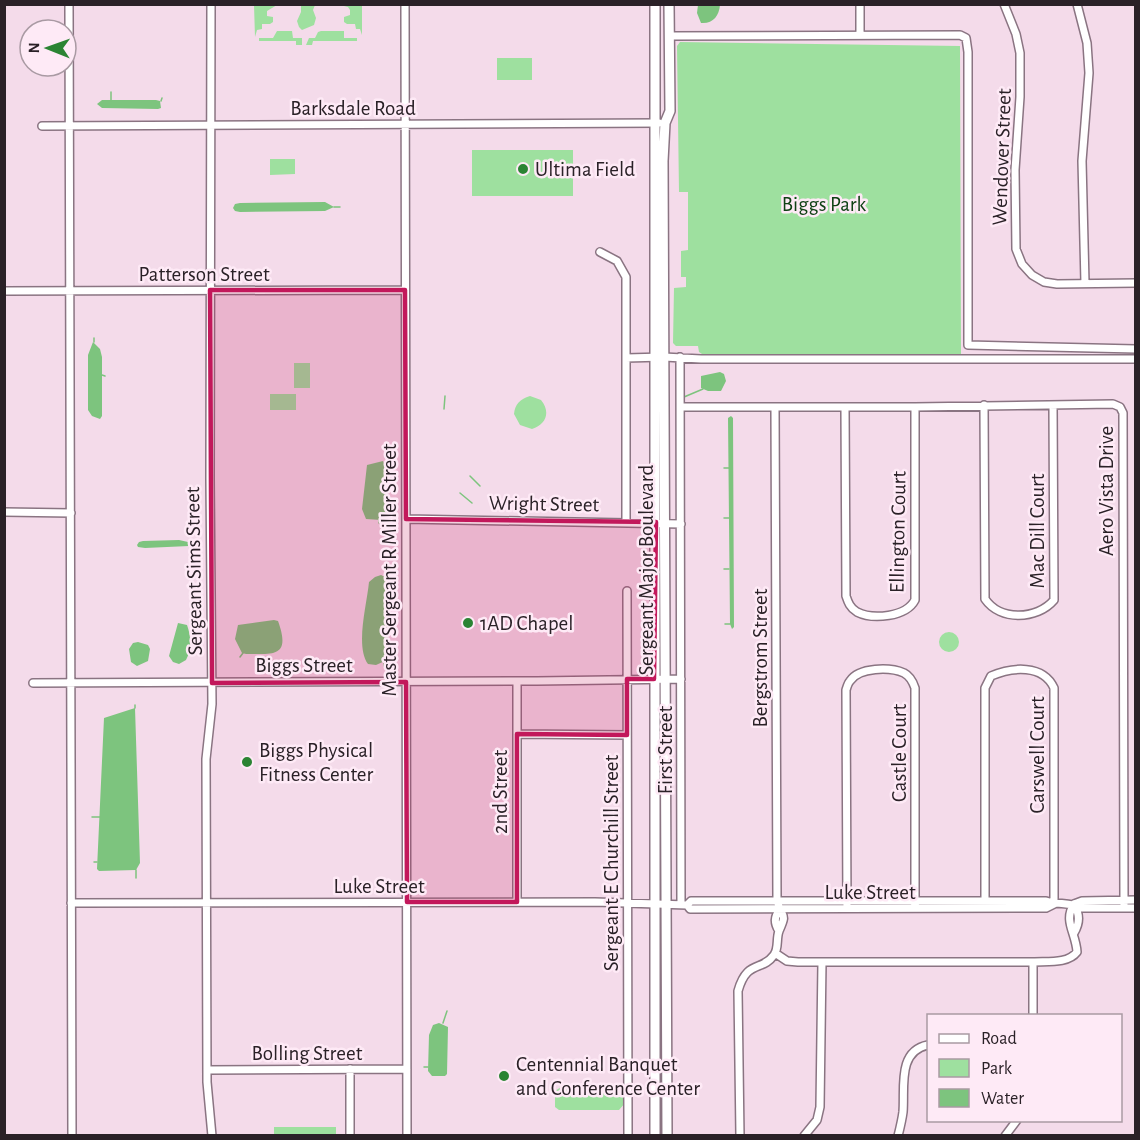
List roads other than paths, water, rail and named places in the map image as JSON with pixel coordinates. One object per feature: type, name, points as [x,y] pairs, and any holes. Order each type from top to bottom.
[{"type":"street","points":[[69,4],[72,1136]]},
{"type":"street","name":"Sergeant Sims Street","points":[[211,4],[212,704],[206,759],[207,1070],[212,1136]]},
{"type":"street","name":"Master Sergeant R Miller Street","points":[[405,4],[407,1136]]},
{"type":"street","name":"Sergeant Major Boulevard","points":[[655,4],[654,123],[660,523],[655,903],[655,1136]]},
{"type":"street","name":"Sergeant Major Boulevard","points":[[659,357],[665,123],[670,111],[669,4]]},
{"type":"street","points":[[860,4],[860,35]]},
{"type":"street","name":"Wendover Street","points":[[1004,4],[1016,34],[1020,53],[1020,97],[1015,170],[1016,249],[1022,264],[1032,275],[1044,282],[1136,283]]},
{"type":"street","points":[[1077,4],[1087,43],[1089,73],[1082,161],[1085,283]]},
{"type":"street","points":[[670,36],[960,35],[967,40],[968,345],[1136,349]]},
{"type":"street","name":"Barksdale Road","points":[[42,126],[665,123]]},
{"type":"street","points":[[600,252],[617,261],[626,277],[626,522]]},
{"type":"street","name":"Patterson Street","points":[[4,291],[405,290]]},
{"type":"street","name":"First Street","points":[[681,357],[684,904]]},
{"type":"street","points":[[626,358],[1136,359]]},
{"type":"street","name":"Aero Vista Drive","points":[[681,407],[1113,404],[1120,407],[1123,413],[1124,904]]},
{"type":"street","name":"Mac Dill Court","points":[[984,405],[985,599],[991,609],[1019,615],[1046,609],[1054,600],[1053,405]]},
{"type":"street","name":"Bergstrom Street","points":[[775,407],[777,901],[780,909]]},
{"type":"street","name":"Ellington Court","points":[[845,407],[846,596],[849,604],[857,612],[881,616],[903,612],[912,607],[915,600],[915,407]]},
{"type":"street","points":[[4,512],[71,513]]},
{"type":"street","name":"Wright Street","points":[[406,519],[681,524]]},
{"type":"street","name":"Sergeant E Churchill Street","points":[[627,591],[628,1136]]},
{"type":"street","name":"Carswell Court","points":[[985,901],[985,688],[991,676],[1002,671],[1019,669],[1035,671],[1049,677],[1054,688],[1054,904]]},
{"type":"street","name":"Castle Court","points":[[847,904],[846,690],[850,680],[859,674],[881,670],[905,674],[912,680],[915,688],[915,904]]},
{"type":"street","name":"Sergeant Major Boulevard","points":[[659,679],[666,904],[667,1136]]},
{"type":"street","name":"Biggs Street","points":[[33,683],[681,679]]},
{"type":"street","name":"2nd Street","points":[[517,681],[517,902]]},
{"type":"street","points":[[517,734],[627,735]]},
{"type":"street","name":"Luke Street","points":[[1124,904],[1136,900]]},
{"type":"street","name":"Luke Street","points":[[71,903],[628,902],[684,904],[691,901],[777,901],[1046,908],[1054,904]]},
{"type":"street","name":"Luke Street","points":[[915,904],[1046,901],[1054,904],[1074,904],[1082,901],[1124,904],[1136,908]]},
{"type":"street","name":"Luke Street","points":[[684,904],[690,909],[780,909],[847,904]]},
{"type":"street","points":[[775,953],[787,961],[822,962],[1033,962],[1071,958],[1077,952],[1074,933],[1069,926],[1069,912],[1074,904]]},
{"type":"street","points":[[740,1136],[738,991],[745,974],[770,959],[775,953],[779,931],[784,925],[784,915],[780,909]]},
{"type":"street","points":[[804,1136],[817,1120],[820,1107],[822,962]]},
{"type":"street","points":[[1033,962],[1033,1014]]},
{"type":"street","points":[[898,1136],[903,1114],[904,1072],[908,1059],[915,1051],[927,1045]]},
{"type":"street","points":[[350,1069],[350,1136]]},
{"type":"street","name":"Bolling Street","points":[[207,1070],[407,1069]]},
{"type":"street","points":[[1005,1136],[1016,1122]]},
{"type":"water","points":[[698,5],[720,5],[715,18],[701,23],[697,13]]},
{"type":"water","points":[[102,100],[156,100],[160,101],[161,108],[102,108],[97,104]]},
{"type":"water","points":[[325,202],[334,207],[325,211],[240,212],[233,208],[235,204],[240,203]]},
{"type":"water","points":[[93,342],[100,349],[102,357],[102,416],[100,419],[92,416],[88,410],[88,355]]},
{"type":"water","points":[[720,372],[724,374],[726,381],[721,391],[708,391],[701,388],[701,376]]},
{"type":"water","points":[[731,416],[733,418],[734,627],[732,629],[730,624],[728,418]]},
{"type":"water","points":[[383,461],[388,473],[388,514],[381,520],[366,519],[362,509],[367,465]]},
{"type":"water","points":[[143,541],[188,542],[189,546],[145,548],[137,545]]},
{"type":"water","points":[[381,575],[387,578],[388,652],[385,661],[376,665],[368,664],[364,656],[362,636],[369,582]]},
{"type":"water","points":[[278,621],[282,633],[281,647],[272,653],[242,653],[235,639],[238,625]]},
{"type":"water","points":[[178,623],[187,625],[190,642],[186,660],[179,664],[173,662],[169,656]]},
{"type":"water","points":[[133,643],[148,645],[150,649],[148,661],[137,666],[131,662],[129,649]]},
{"type":"water","points":[[135,708],[140,863],[136,870],[99,871],[97,869],[104,718]]},
{"type":"water","points":[[439,1023],[448,1027],[447,1074],[432,1076],[428,1071],[429,1035],[433,1025]]},
{"type":"waterway","points":[[111,92],[111,101]]},
{"type":"waterway","points":[[334,207],[340,207]]},
{"type":"waterway","points":[[684,397],[703,389]]},
{"type":"waterway","points":[[444,409],[445,396]]},
{"type":"waterway","points":[[724,468],[729,468]]},
{"type":"waterway","points":[[470,476],[480,486]]},
{"type":"waterway","points":[[460,493],[472,503]]},
{"type":"waterway","points":[[642,497],[650,496]]},
{"type":"waterway","points":[[724,518],[729,518]]},
{"type":"waterway","points":[[724,569],[729,569]]},
{"type":"waterway","points":[[725,624],[730,624]]},
{"type":"waterway","points":[[240,657],[243,653]]},
{"type":"waterway","points":[[384,661],[384,666]]},
{"type":"waterway","points":[[92,817],[100,817]]},
{"type":"waterway","points":[[136,870],[136,878]]},
{"type":"waterway","points":[[443,1023],[447,1011]]},
{"type":"place","name":"Ultima Field","points":[[523,169]]},
{"type":"place","name":"1AD Chapel","points":[[468,623]]},
{"type":"place","name":"Biggs Physical Fitness Center","points":[[247,762]]},
{"type":"place","name":"Centennial Banquet and Conference Center","points":[[504,1076]]},
{"type":"park label","name":"Biggs Park","points":[[824,204]]}]
